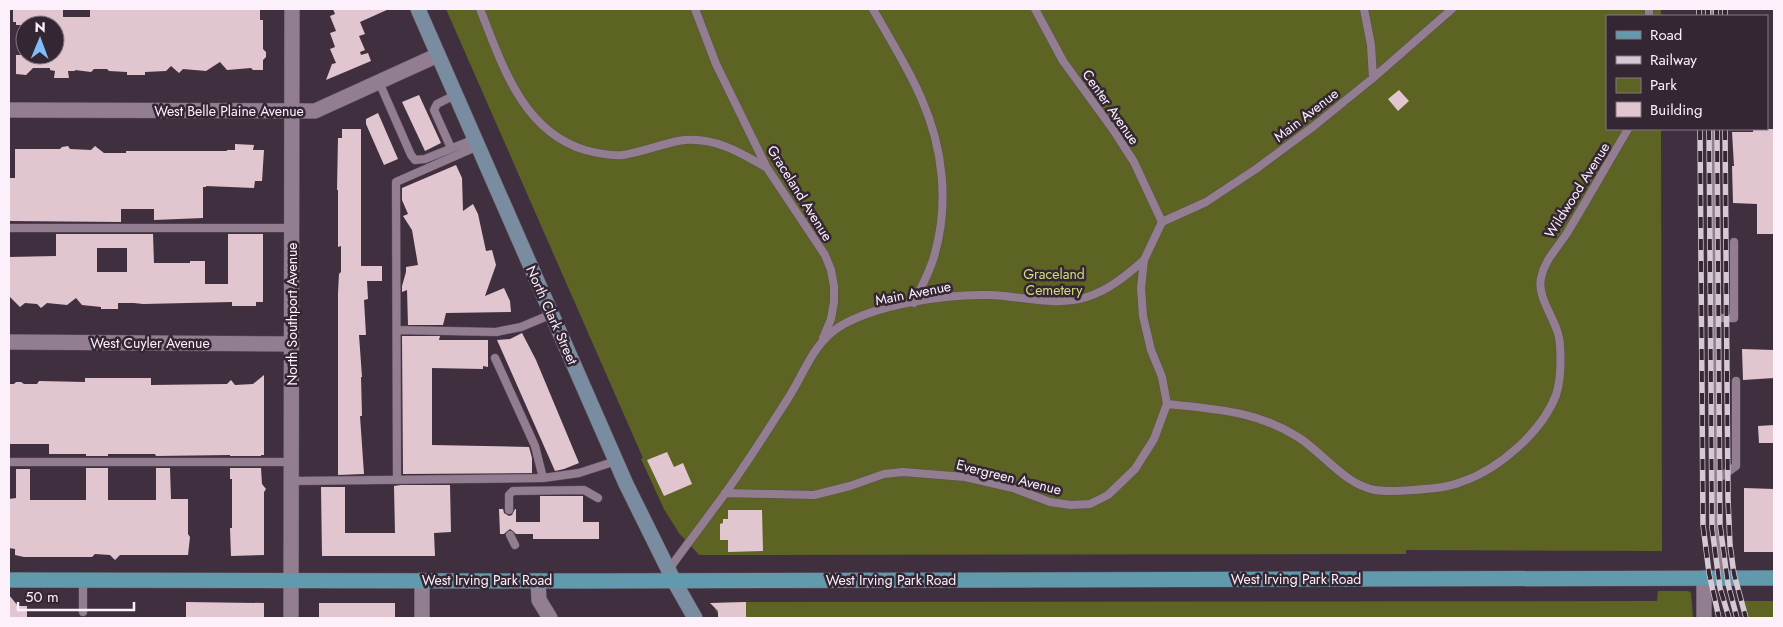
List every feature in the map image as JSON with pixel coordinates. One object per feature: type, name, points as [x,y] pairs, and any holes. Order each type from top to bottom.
[{"type":"main road","name":"North Clark Street","points":[[418,9],[668,577],[695,618]]},
{"type":"main road","name":"West Irving Park Road","points":[[9,580],[538,581],[668,577],[1774,578]]},
{"type":"street","name":"North Southport Avenue","points":[[291,618],[292,9]]},
{"type":"street","name":"West Belle Plaine Avenue","points":[[9,110],[315,111],[438,55]]},
{"type":"street","name":"West Cuyler Avenue","points":[[9,342],[292,344]]},
{"type":"street","points":[[1704,578],[1704,618]]},
{"type":"street","points":[[422,580],[422,618]]},
{"type":"street","points":[[538,581],[539,600],[550,618]]},
{"type":"lane","points":[[480,9],[501,63],[520,98],[533,117],[571,145],[594,152],[620,155],[641,152],[681,141],[697,140],[716,143],[739,152],[767,168]]},
{"type":"lane","name":"Graceland Avenue","points":[[695,9],[716,64],[767,168],[825,255],[831,270],[834,302],[831,319],[822,340]]},
{"type":"lane","points":[[873,9],[922,100],[938,152],[944,188],[942,220],[935,255],[914,303]]},
{"type":"lane","name":"Center Avenue","points":[[1036,9],[1063,61],[1134,162],[1162,222]]},
{"type":"lane","points":[[1364,9],[1371,45],[1373,78]]},
{"type":"lane","name":"Main Avenue","points":[[1162,222],[1206,202],[1256,169],[1314,126],[1373,78],[1452,9]]},
{"type":"lane","points":[[379,82],[411,155],[415,160],[425,159],[452,148],[476,142]]},
{"type":"lane","points":[[452,148],[434,110],[437,104],[456,95]]},
{"type":"lane","name":"Wildwood Avenue","points":[[1167,404],[1222,409],[1276,424],[1300,438],[1352,480],[1374,490],[1400,491],[1433,488],[1461,482],[1485,471],[1526,440],[1542,420],[1556,394],[1560,344],[1555,322],[1542,297],[1540,281],[1545,263],[1566,235],[1627,130]]},
{"type":"lane","points":[[1714,130],[1715,512],[1723,578]]},
{"type":"lane","points":[[397,480],[396,182],[476,142]]},
{"type":"lane","points":[[1162,222],[1144,260],[1141,288],[1143,316],[1151,350],[1162,377],[1167,404]]},
{"type":"lane","points":[[9,228],[292,228]]},
{"type":"lane","points":[[1715,318],[1734,318],[1734,242]]},
{"type":"lane","name":"Main Avenue","points":[[668,577],[788,399],[822,340],[839,327],[892,306],[953,296],[990,295],[1067,301],[1088,296],[1108,287],[1125,277],[1144,260]]},
{"type":"lane","points":[[397,330],[496,332],[521,327],[552,314]]},
{"type":"lane","points":[[495,358],[535,446],[543,478]]},
{"type":"lane","points":[[1715,482],[1736,466],[1736,381]]},
{"type":"lane","name":"Evergreen Avenue","points":[[725,493],[814,495],[850,486],[884,474],[903,472],[965,477],[1013,488],[1050,502],[1071,505],[1090,504],[1108,495],[1136,469],[1154,440],[1167,404]]},
{"type":"lane","points":[[292,481],[543,478],[579,473],[616,461]]},
{"type":"lane","points":[[9,462],[292,462]]},
{"type":"lane","points":[[508,510],[509,495],[513,491],[584,490],[598,498]]},
{"type":"lane","points":[[510,534],[515,545]]},
{"type":"lane","points":[[83,580],[83,612]]},
{"type":"green space","name":"Graceland Cemetery","points":[[446,9],[1661,9],[1661,15],[1606,15],[1606,130],[1661,130],[1662,551],[1406,550],[1406,554],[699,555],[679,533],[664,509],[641,459],[643,458]]},
{"type":"green space","points":[[1658,591],[1688,591],[1691,593],[1693,618],[720,618],[715,609],[717,603],[746,602],[1657,601]]},
{"type":"green space","points":[[1744,601],[1774,601],[1774,618],[1744,618]]},
{"type":"building","points":[[13,9],[63,9],[63,15],[15,15],[15,22],[13,22]]},
{"type":"building","points":[[90,9],[260,9],[260,20],[263,20],[263,49],[266,52],[266,57],[263,60],[263,70],[253,70],[251,68],[227,70],[220,62],[206,71],[183,69],[179,73],[171,66],[166,71],[145,72],[145,75],[127,75],[127,72],[94,69],[91,72],[68,71],[69,78],[54,78],[55,71],[50,70],[50,68],[33,68],[26,75],[16,74],[16,65],[65,65],[65,17],[90,17]]},
{"type":"building","points":[[333,9],[389,9],[360,22],[365,34],[359,36],[365,50],[360,52],[361,55],[368,53],[371,61],[326,80],[332,64],[336,63],[330,49],[335,47],[330,33],[336,31],[330,16],[335,14]]},
{"type":"building","points":[[1399,90],[1409,101],[1398,111],[1388,99]]},
{"type":"building","points":[[419,95],[441,143],[425,151],[402,102]]},
{"type":"building","points":[[378,113],[398,159],[384,165],[366,124],[366,119]]},
{"type":"building","points":[[342,129],[361,129],[361,266],[382,266],[382,281],[367,281],[368,299],[364,300],[366,335],[359,335],[362,377],[362,416],[360,416],[364,474],[338,475],[338,293],[339,274],[341,272],[341,246],[338,247],[337,190],[338,138],[342,138]]},
{"type":"building","points":[[1774,129],[1774,234],[1757,234],[1757,204],[1733,203],[1732,166],[1734,166],[1732,132],[1753,132],[1753,130]]},
{"type":"building","points":[[235,144],[254,145],[253,150],[264,150],[262,181],[255,181],[254,188],[203,187],[203,218],[154,220],[154,209],[121,209],[121,222],[9,221],[9,178],[15,178],[15,149],[60,149],[68,146],[70,149],[91,150],[95,146],[104,153],[126,153],[126,151],[227,151],[235,150]]},
{"type":"building","points":[[456,165],[462,178],[463,211],[473,204],[478,214],[486,251],[492,250],[496,265],[485,296],[504,288],[510,301],[511,312],[446,313],[443,325],[408,325],[407,290],[402,292],[402,286],[406,267],[418,265],[412,230],[403,216],[408,214],[402,200],[402,188]]},
{"type":"building","points":[[56,234],[153,234],[154,263],[205,261],[205,284],[228,284],[228,234],[263,234],[263,302],[256,302],[256,306],[232,306],[232,302],[118,303],[118,309],[101,309],[101,307],[82,305],[76,298],[67,305],[47,303],[41,308],[37,304],[25,303],[20,307],[9,296],[9,257],[56,256]],"holes":[[[97,248],[127,248],[127,272],[97,272]]]},
{"type":"building","points":[[522,333],[536,360],[579,463],[564,469],[555,471],[497,340],[510,339]]},
{"type":"building","points":[[402,336],[440,336],[439,340],[488,340],[488,367],[483,366],[483,369],[432,368],[432,445],[529,447],[532,458],[532,473],[403,474]]},
{"type":"building","points":[[1742,349],[1774,350],[1774,378],[1743,380]]},
{"type":"building","points":[[264,375],[264,455],[261,456],[108,454],[108,456],[86,456],[86,454],[49,454],[49,444],[9,444],[9,384],[16,382],[37,384],[39,381],[85,382],[85,378],[151,378],[151,385],[227,384],[231,380],[235,385],[253,384]]},
{"type":"building","points":[[1774,425],[1774,443],[1759,443],[1758,426]]},
{"type":"building","points":[[667,452],[674,467],[683,463],[692,484],[664,496],[647,460]]},
{"type":"building","points":[[86,468],[108,468],[108,500],[156,500],[156,468],[170,468],[171,499],[188,499],[188,534],[190,537],[188,555],[120,555],[115,560],[110,555],[95,554],[92,557],[24,557],[15,555],[15,549],[9,548],[9,499],[16,498],[16,469],[30,469],[30,500],[86,500]]},
{"type":"building","points":[[230,468],[261,468],[262,484],[266,489],[264,492],[264,555],[231,556],[232,479],[230,479]]},
{"type":"building","points":[[450,485],[451,532],[434,533],[435,556],[322,556],[321,487],[345,487],[345,533],[395,533],[394,486]]},
{"type":"building","points":[[1744,488],[1774,489],[1774,552],[1744,552]]},
{"type":"building","points":[[540,496],[583,496],[583,522],[599,522],[599,539],[533,539],[533,534],[516,534],[510,529],[504,534],[500,534],[499,509],[503,509],[504,513],[509,516],[516,509],[516,522],[540,522]]},
{"type":"building","points":[[728,510],[762,510],[763,551],[728,552],[728,540],[720,540],[720,524],[723,523],[723,519],[728,519]]},
{"type":"building","points":[[9,595],[18,606],[27,606],[27,618],[9,618]]},
{"type":"building","points":[[186,602],[264,603],[264,618],[186,618]]},
{"type":"building","points":[[746,602],[746,618],[718,618],[718,611],[710,603]]},
{"type":"building","points":[[319,603],[395,603],[395,618],[319,618]]},
{"type":"railway","points":[[1699,9],[1699,15]]},
{"type":"railway","points":[[1708,9],[1708,15]]},
{"type":"railway","points":[[1716,9],[1716,15]]},
{"type":"railway","points":[[1725,9],[1725,15]]},
{"type":"railway","points":[[1700,130],[1703,525],[1709,573],[1719,618]]},
{"type":"railway","points":[[1709,130],[1712,528],[1720,588],[1729,618]]},
{"type":"railway","points":[[1717,130],[1720,525],[1728,584],[1737,618]]},
{"type":"railway","points":[[1725,130],[1728,499],[1730,545],[1734,574],[1746,618]]}]
